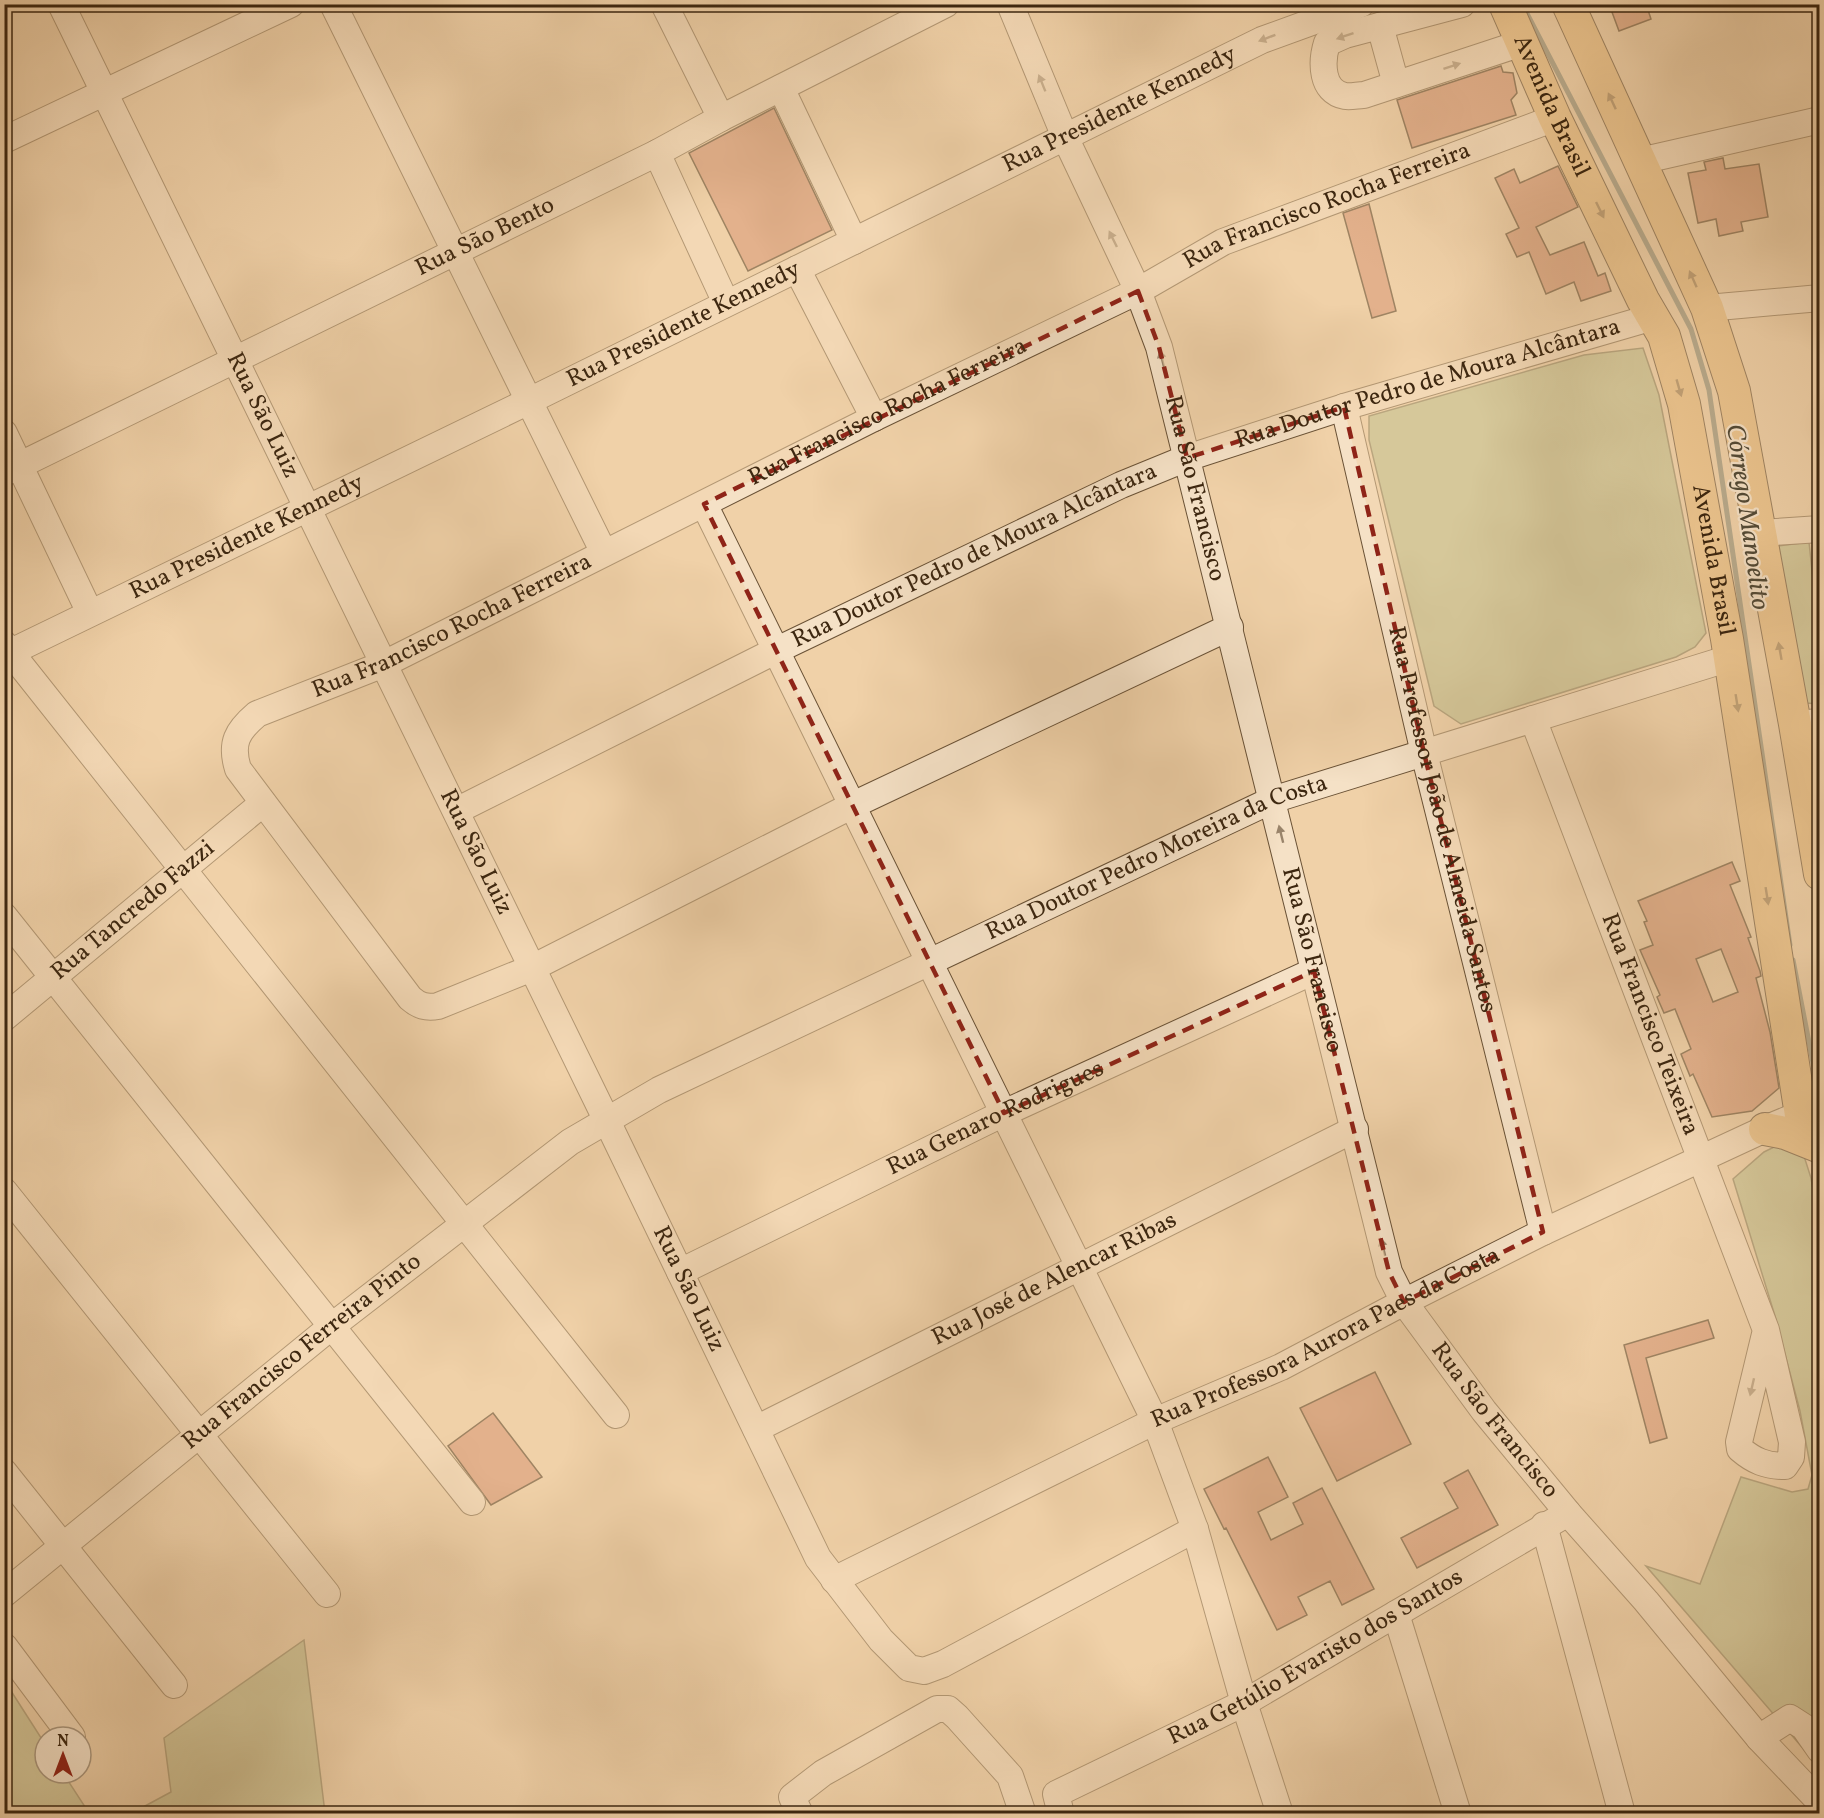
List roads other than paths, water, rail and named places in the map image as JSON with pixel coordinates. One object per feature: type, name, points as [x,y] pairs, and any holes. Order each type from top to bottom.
[{"type":"main road","name":"Avenida Brasil","points":[[1505,4],[1555,118],[1664,336],[1684,404],[1810,1111],[1820,1147]]},
{"type":"main road","points":[[1568,4],[1707,308],[1734,390],[1760,533],[1807,723],[1820,874]]},
{"type":"main road","points":[[1766,1129],[1785,1132],[1820,1147]]},
{"type":"street","name":"Rua São Luiz","points":[[61,4],[102,92],[235,358],[608,1121],[818,1558],[834,1580],[881,1640],[909,1668],[924,1671],[943,1664],[1195,1529]]},
{"type":"street","points":[[4,140],[291,4]]},
{"type":"street","points":[[333,4],[604,553]]},
{"type":"street","points":[[664,4],[721,118]]},
{"type":"street","name":"Rua São Bento","points":[[12,468],[657,153],[946,4]]},
{"type":"street","name":"Rua São Francisco","points":[[1011,4],[1065,137],[1138,291],[1159,346],[1389,1272],[1404,1302],[1484,1411],[1759,1738],[1820,1802]]},
{"type":"street","name":"Rua Presidente Kennedy","points":[[8,648],[90,613],[529,401],[1262,40],[1361,4]]},
{"type":"street","points":[[1462,4],[1345,35],[1327,43],[1324,66],[1327,83],[1335,93],[1346,97],[1364,95],[1522,42]]},
{"type":"street","points":[[1380,26],[1395,84]]},
{"type":"street","points":[[781,88],[854,241]]},
{"type":"street","name":"Rua Francisco Rocha Ferreira","points":[[263,803],[237,769],[233,752],[237,737],[246,723],[257,714],[384,664],[874,418],[1138,291],[1223,242],[1555,118]]},
{"type":"street","points":[[1640,161],[1820,120]]},
{"type":"street","points":[[657,153],[726,303]]},
{"type":"street","points":[[797,269],[874,418]]},
{"type":"street","points":[[1707,308],[1820,298]]},
{"type":"street","name":"Rua Doutor Pedro de Moura Alcântara","points":[[456,811],[777,650],[1121,485],[1187,458],[1344,406],[1653,317]]},
{"type":"street","name":"Rua Professor João de Almeida Santos","points":[[1344,406],[1424,753],[1543,1232]]},
{"type":"street","points":[[4,433],[12,468],[90,613]]},
{"type":"street","points":[[704,504],[1155,1421],[1195,1529],[1244,1703],[1280,1814]]},
{"type":"street","points":[[1760,533],[1820,529]]},
{"type":"street","points":[[263,803],[410,998],[418,1005],[428,1008],[532,968],[853,805],[1230,627]]},
{"type":"street","points":[[8,648],[616,1415]]},
{"type":"street","name":"Rua Doutor Pedro Moreira da Costa","points":[[608,1121],[659,1090],[1272,800],[1730,658]]},
{"type":"street","name":"Rua Francisco Teixeira","points":[[1533,719],[1766,1330]]},
{"type":"street","name":"Rua Tancredo Fazzi","points":[[4,1018],[263,803]]},
{"type":"street","points":[[4,916],[472,1502]]},
{"type":"street","name":"Rua Genaro Rodrigues","points":[[680,1272],[1004,1113],[1314,971]]},
{"type":"street","name":"Rua Professora Aurora Paes da Costa","points":[[834,1580],[1155,1421],[1281,1367],[1543,1232],[1810,1111]]},
{"type":"street","name":"Rua Francisco Ferreira Pinto","points":[[4,1594],[332,1326],[570,1142],[608,1121]]},
{"type":"street","name":"Rua José de Alencar Ribas","points":[[756,1430],[1355,1129]]},
{"type":"street","points":[[4,1191],[327,1594]]},
{"type":"street","points":[[4,1472],[174,1684]]},
{"type":"street","name":"Rua Getúlio Evaristo dos Santos","points":[[1059,1804],[1244,1703],[1568,1513]]},
{"type":"street","points":[[1544,1525],[1622,1814]]},
{"type":"street","points":[[1396,1614],[1458,1814]]},
{"type":"street","points":[[4,1646],[63,1725]]},
{"type":"street","points":[[800,1814],[792,1797],[823,1773],[937,1709],[948,1710],[957,1717],[1010,1776],[1023,1814]]},
{"type":"street","points":[[1759,1738],[1790,1718],[1804,1727],[1820,1750]]},
{"type":"waterway","name":"Córrego Manoelito","points":[[1522,4],[1691,329],[1709,390],[1790,945]]},
{"type":"waterway","name":"Córrego Manoelito","points":[[1793,960],[1815,1073]]}]
